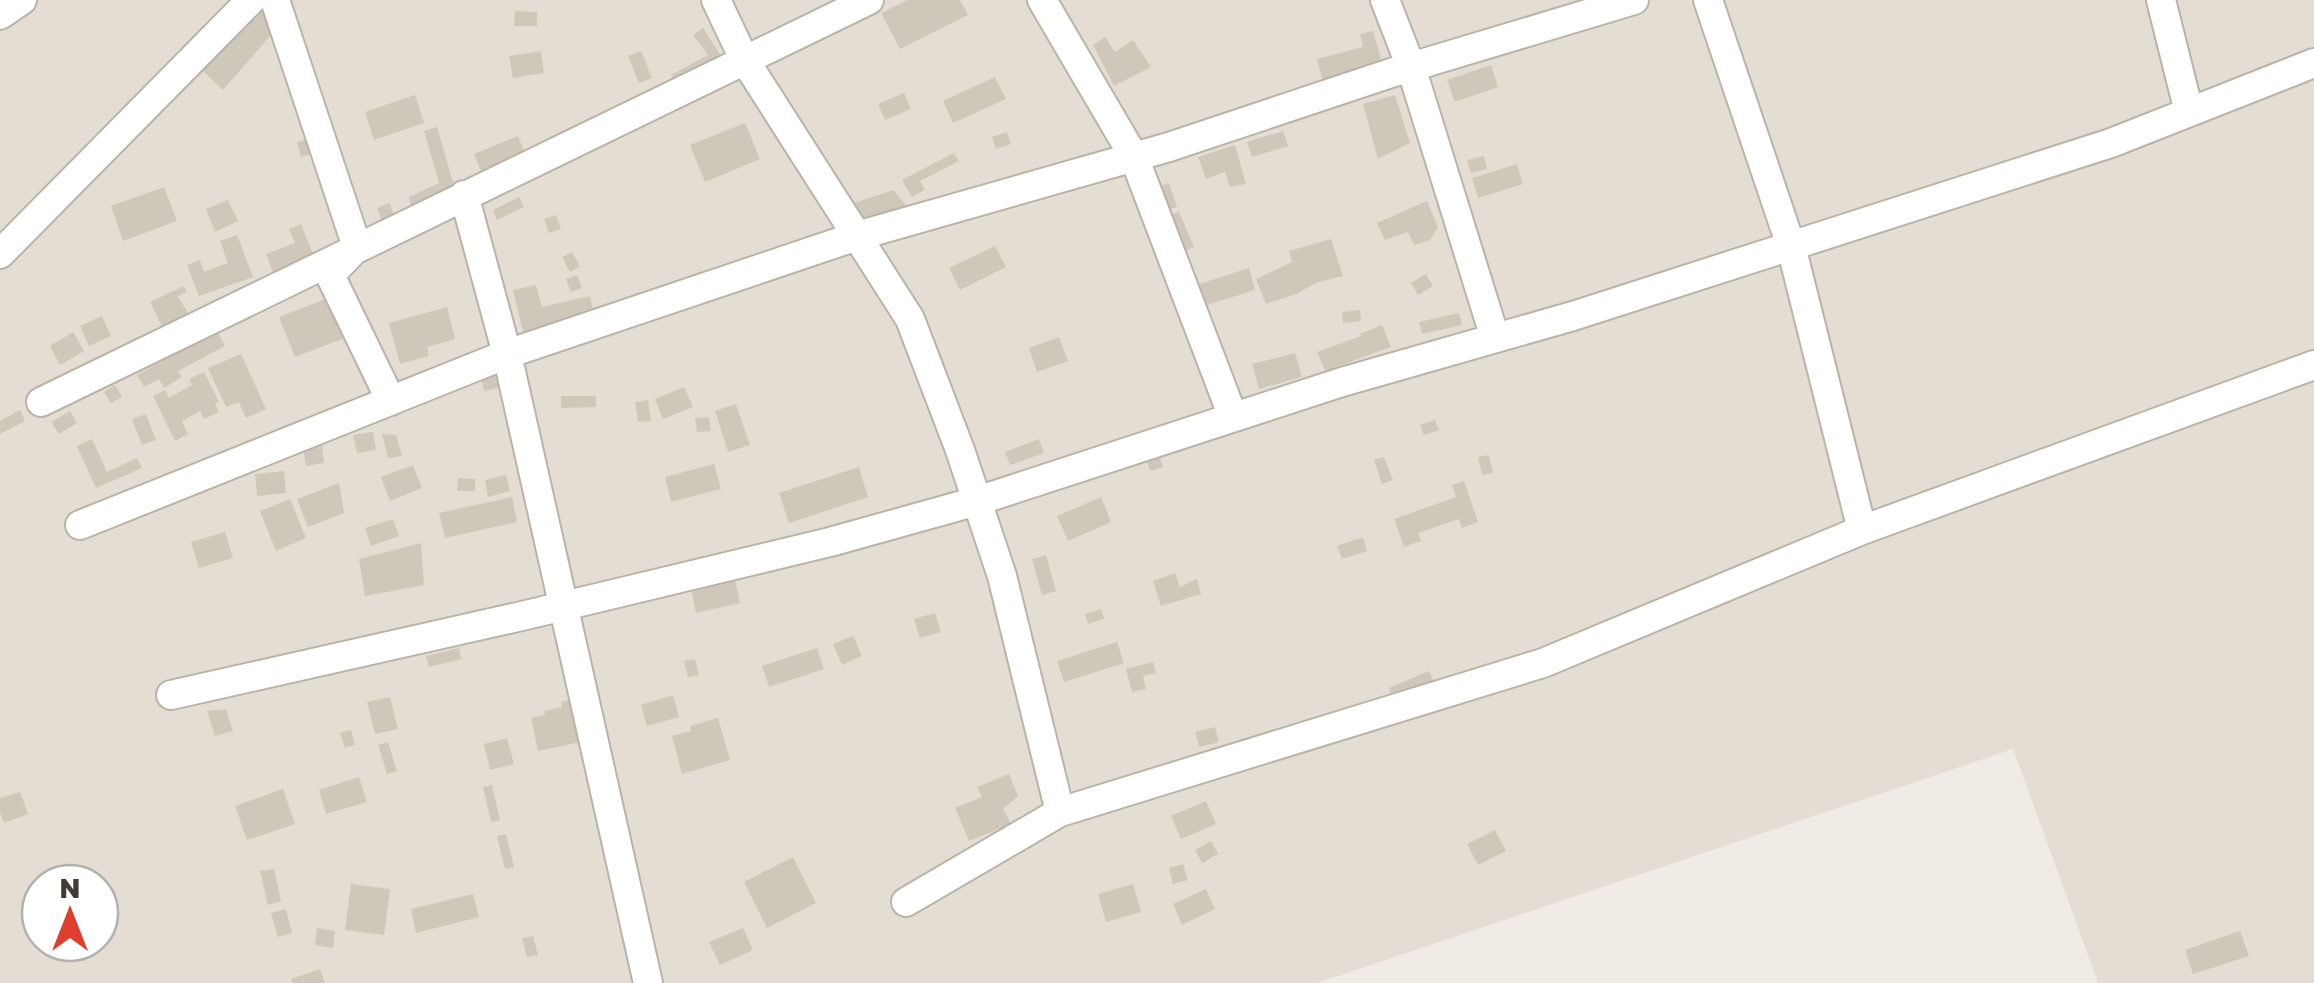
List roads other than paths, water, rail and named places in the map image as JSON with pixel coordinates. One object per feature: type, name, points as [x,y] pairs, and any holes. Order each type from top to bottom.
[{"type":"street","points":[[0,14],[22,0]]},
{"type":"street","points":[[0,254],[250,0]]},
{"type":"street","points":[[275,0],[358,247]]},
{"type":"street","points":[[716,0],[744,59],[910,319],[1002,576],[1060,812]]},
{"type":"street","points":[[41,402],[869,0]]},
{"type":"street","points":[[1042,0],[1134,157],[1234,417]]},
{"type":"street","points":[[1385,0],[1412,67],[1495,338]]},
{"type":"street","points":[[80,525],[507,354],[857,236],[1134,157],[1634,0]]},
{"type":"street","points":[[1708,0],[1792,246],[1862,530]]},
{"type":"street","points":[[2160,0],[2188,112]]},
{"type":"street","points":[[171,695],[565,606],[830,542],[977,501],[1342,382],[1573,316],[2110,143],[2314,63]]},
{"type":"street","points":[[464,195],[507,354],[648,983]]},
{"type":"street","points":[[358,247],[330,275],[390,401]]},
{"type":"street","points":[[906,902],[1060,812],[1543,663],[1862,530],[2314,364]]}]
